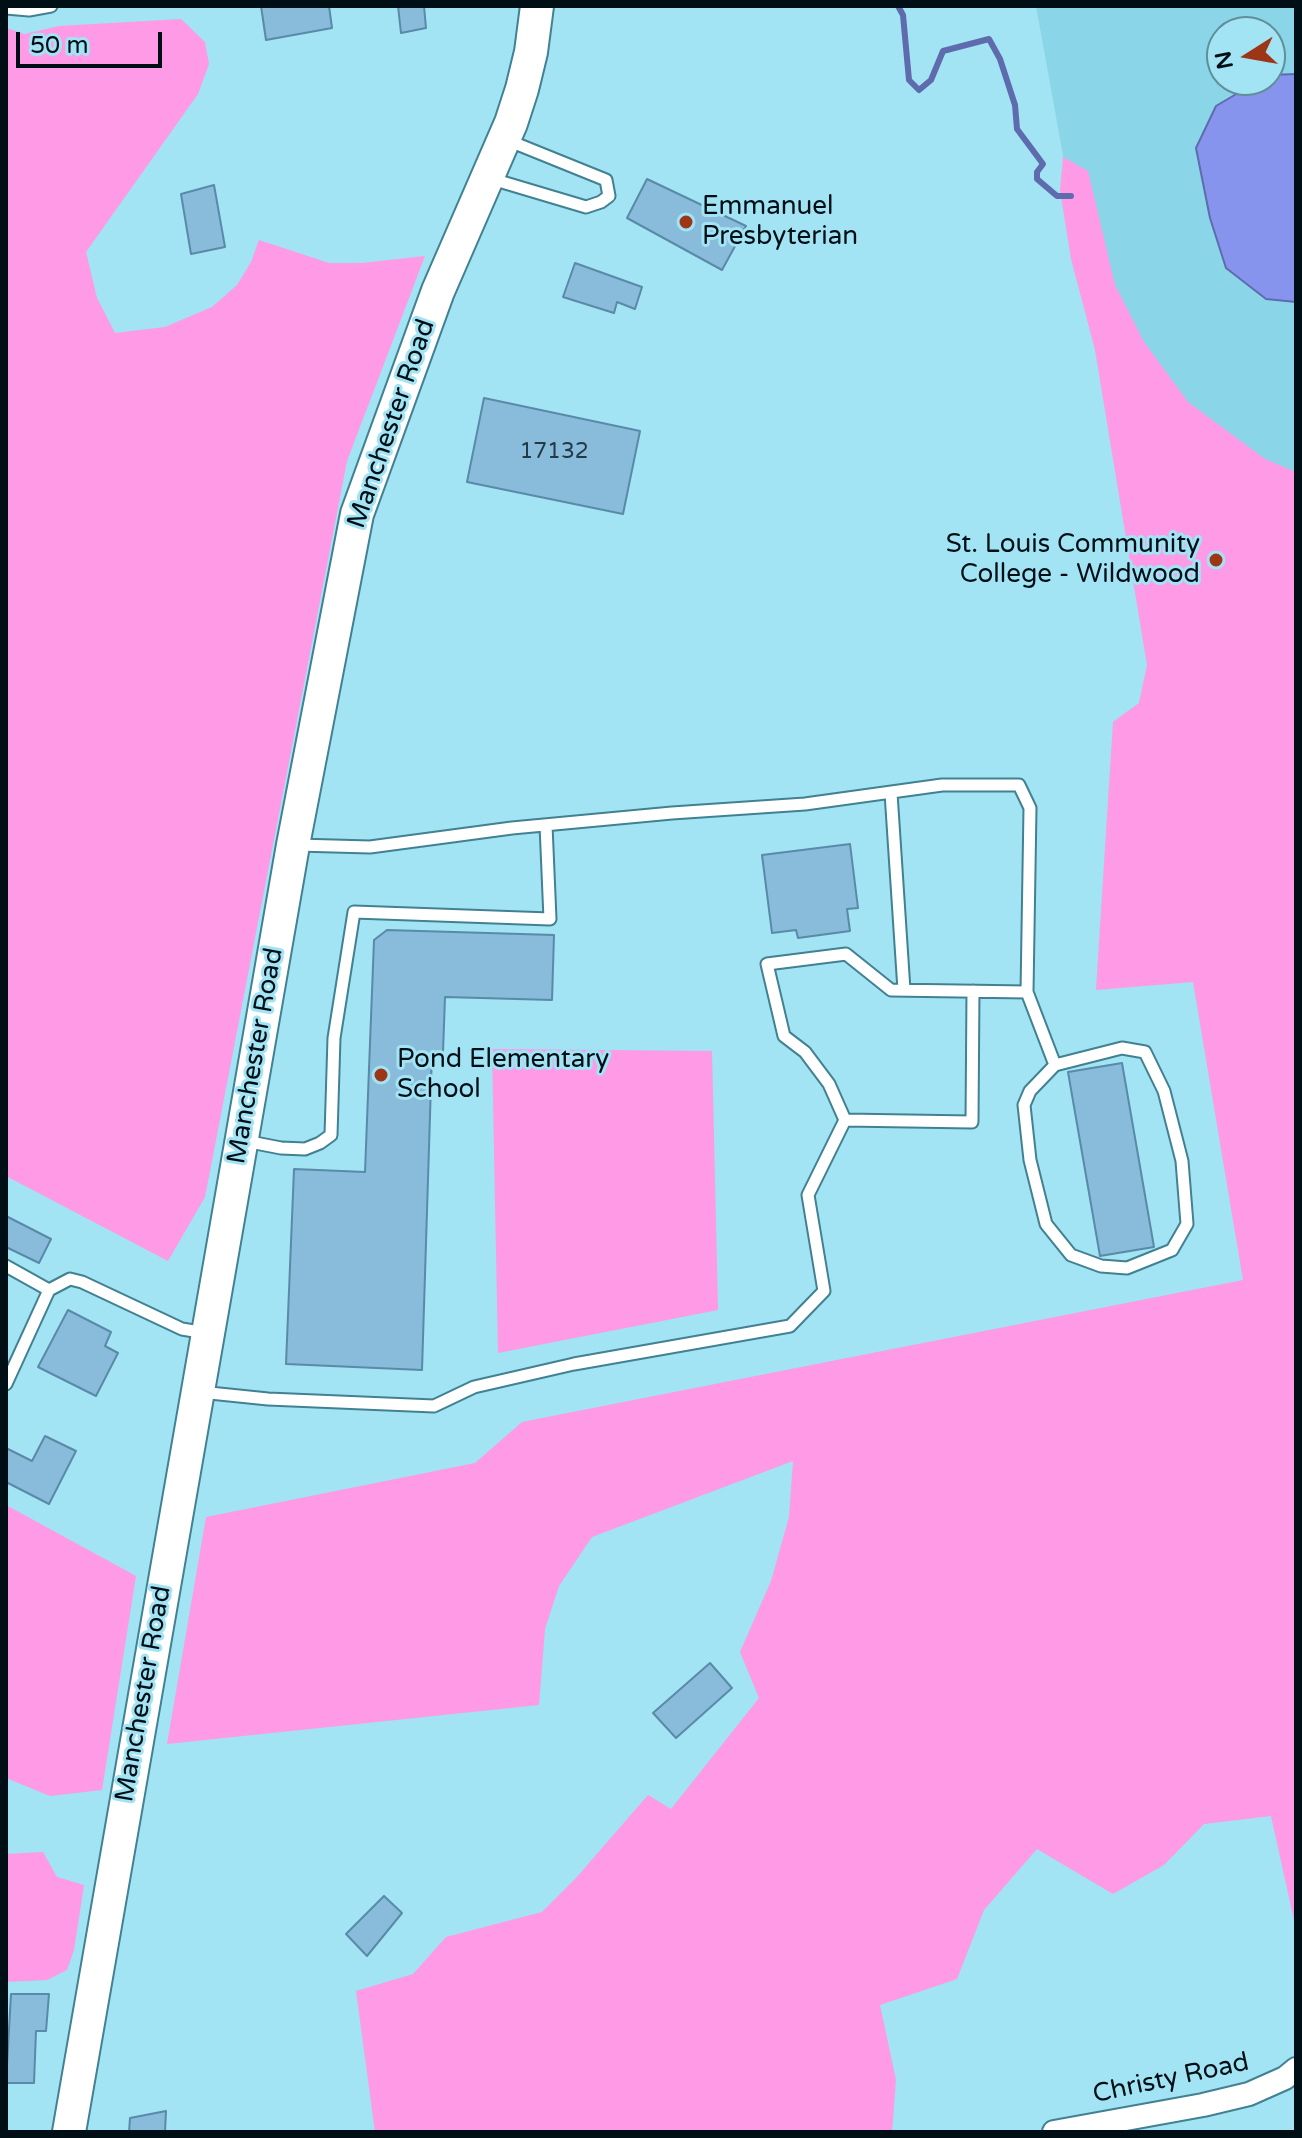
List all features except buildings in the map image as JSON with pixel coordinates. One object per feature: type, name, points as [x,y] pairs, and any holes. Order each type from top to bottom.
[{"type":"street","name":"Manchester Road","points":[[69,2132],[293,845],[357,514],[438,291],[504,139],[522,89],[537,6]]},
{"type":"street","name":"Christy Road","points":[[1054,2132],[1249,2094],[1285,2078],[1296,2069]]},
{"type":"lane","points":[[6,8],[29,10],[51,6]]},
{"type":"lane","points":[[487,177],[586,207],[609,196],[606,180],[504,139]]},
{"type":"lane","points":[[293,845],[370,847],[546,825],[805,804],[942,785],[1019,785],[1030,808],[1027,992],[1055,1065]]},
{"type":"lane","points":[[891,793],[904,990]]},
{"type":"lane","points":[[241,1140],[305,1149],[331,1135],[334,1038],[354,912],[550,919],[546,825]]},
{"type":"lane","points":[[845,1120],[829,1084],[805,1052],[784,1036],[767,964],[846,954],[891,990],[1027,992]]},
{"type":"lane","points":[[845,1120],[972,1122],[973,991]]},
{"type":"lane","points":[[1122,1048],[1145,1052],[1164,1091],[1182,1161],[1187,1224],[1172,1250],[1127,1268],[1101,1266],[1071,1255],[1046,1224],[1030,1160],[1024,1105],[1030,1091],[1055,1065],[1122,1048]]},
{"type":"lane","points":[[197,1392],[268,1399],[434,1406],[474,1387],[560,1367],[790,1326],[824,1291],[808,1195],[845,1120]]},
{"type":"lane","points":[[6,1266],[49,1290]]},
{"type":"lane","points":[[6,1384],[49,1290],[70,1279],[182,1329],[207,1333]]},
{"type":"shaded area","name":"St. Louis Community College - Wildwood","points":[[1036,6],[1296,6],[1296,924],[1205,941]]},
{"type":"shaded area","points":[[181,19],[205,42],[209,64],[198,94],[86,252],[97,298],[115,333],[165,327],[212,307],[237,285],[251,262],[259,240],[329,263],[425,256],[347,461],[205,1197],[168,1261],[6,1176],[6,28],[25,34],[59,26]]},
{"type":"shaded area","points":[[1063,157],[1088,171],[1115,285],[1144,342],[1188,402],[1265,459],[1296,472],[1296,1929],[1271,1816],[1204,1824],[1164,1865],[1113,1894],[1037,1849],[984,1910],[957,1979],[880,2005],[896,2080],[892,2132],[375,2132],[356,1991],[413,1974],[446,1937],[542,1912],[648,1795],[671,1809],[759,1698],[740,1652],[771,1581],[789,1517],[793,1461],[592,1537],[559,1586],[545,1629],[539,1705],[167,1744],[206,1517],[475,1463],[522,1422],[1243,1280],[1193,982],[1096,990],[1113,722],[1139,703],[1147,665],[1095,350],[1071,259],[1060,190]]},
{"type":"shaded area","points":[[492,1049],[712,1051],[718,1310],[498,1353]]},
{"type":"shaded area","points":[[6,1505],[136,1576],[102,1790],[50,1796],[6,1778]]},
{"type":"shaded area","points":[[43,1852],[57,1877],[84,1885],[74,1950],[67,1970],[47,1980],[6,1982],[6,1854]]},
{"type":"water","points":[[1286,74],[1296,74],[1296,302],[1266,299],[1226,268],[1210,218],[1196,148],[1216,106],[1233,96],[1286,96]]},
{"type":"waterway","points":[[898,6],[903,15],[909,80],[919,90],[931,80],[943,51],[989,39],[1000,59],[1015,105],[1017,129],[1043,164],[1037,172],[1037,179],[1057,196],[1071,196]]},
{"type":"place","name":"Emmanuel Presbyterian","points":[[686,222]]},
{"type":"place","name":"St. Louis Community College - Wildwood","points":[[1216,560]]},
{"type":"place","name":"Pond Elementary School","points":[[381,1075]]}]
